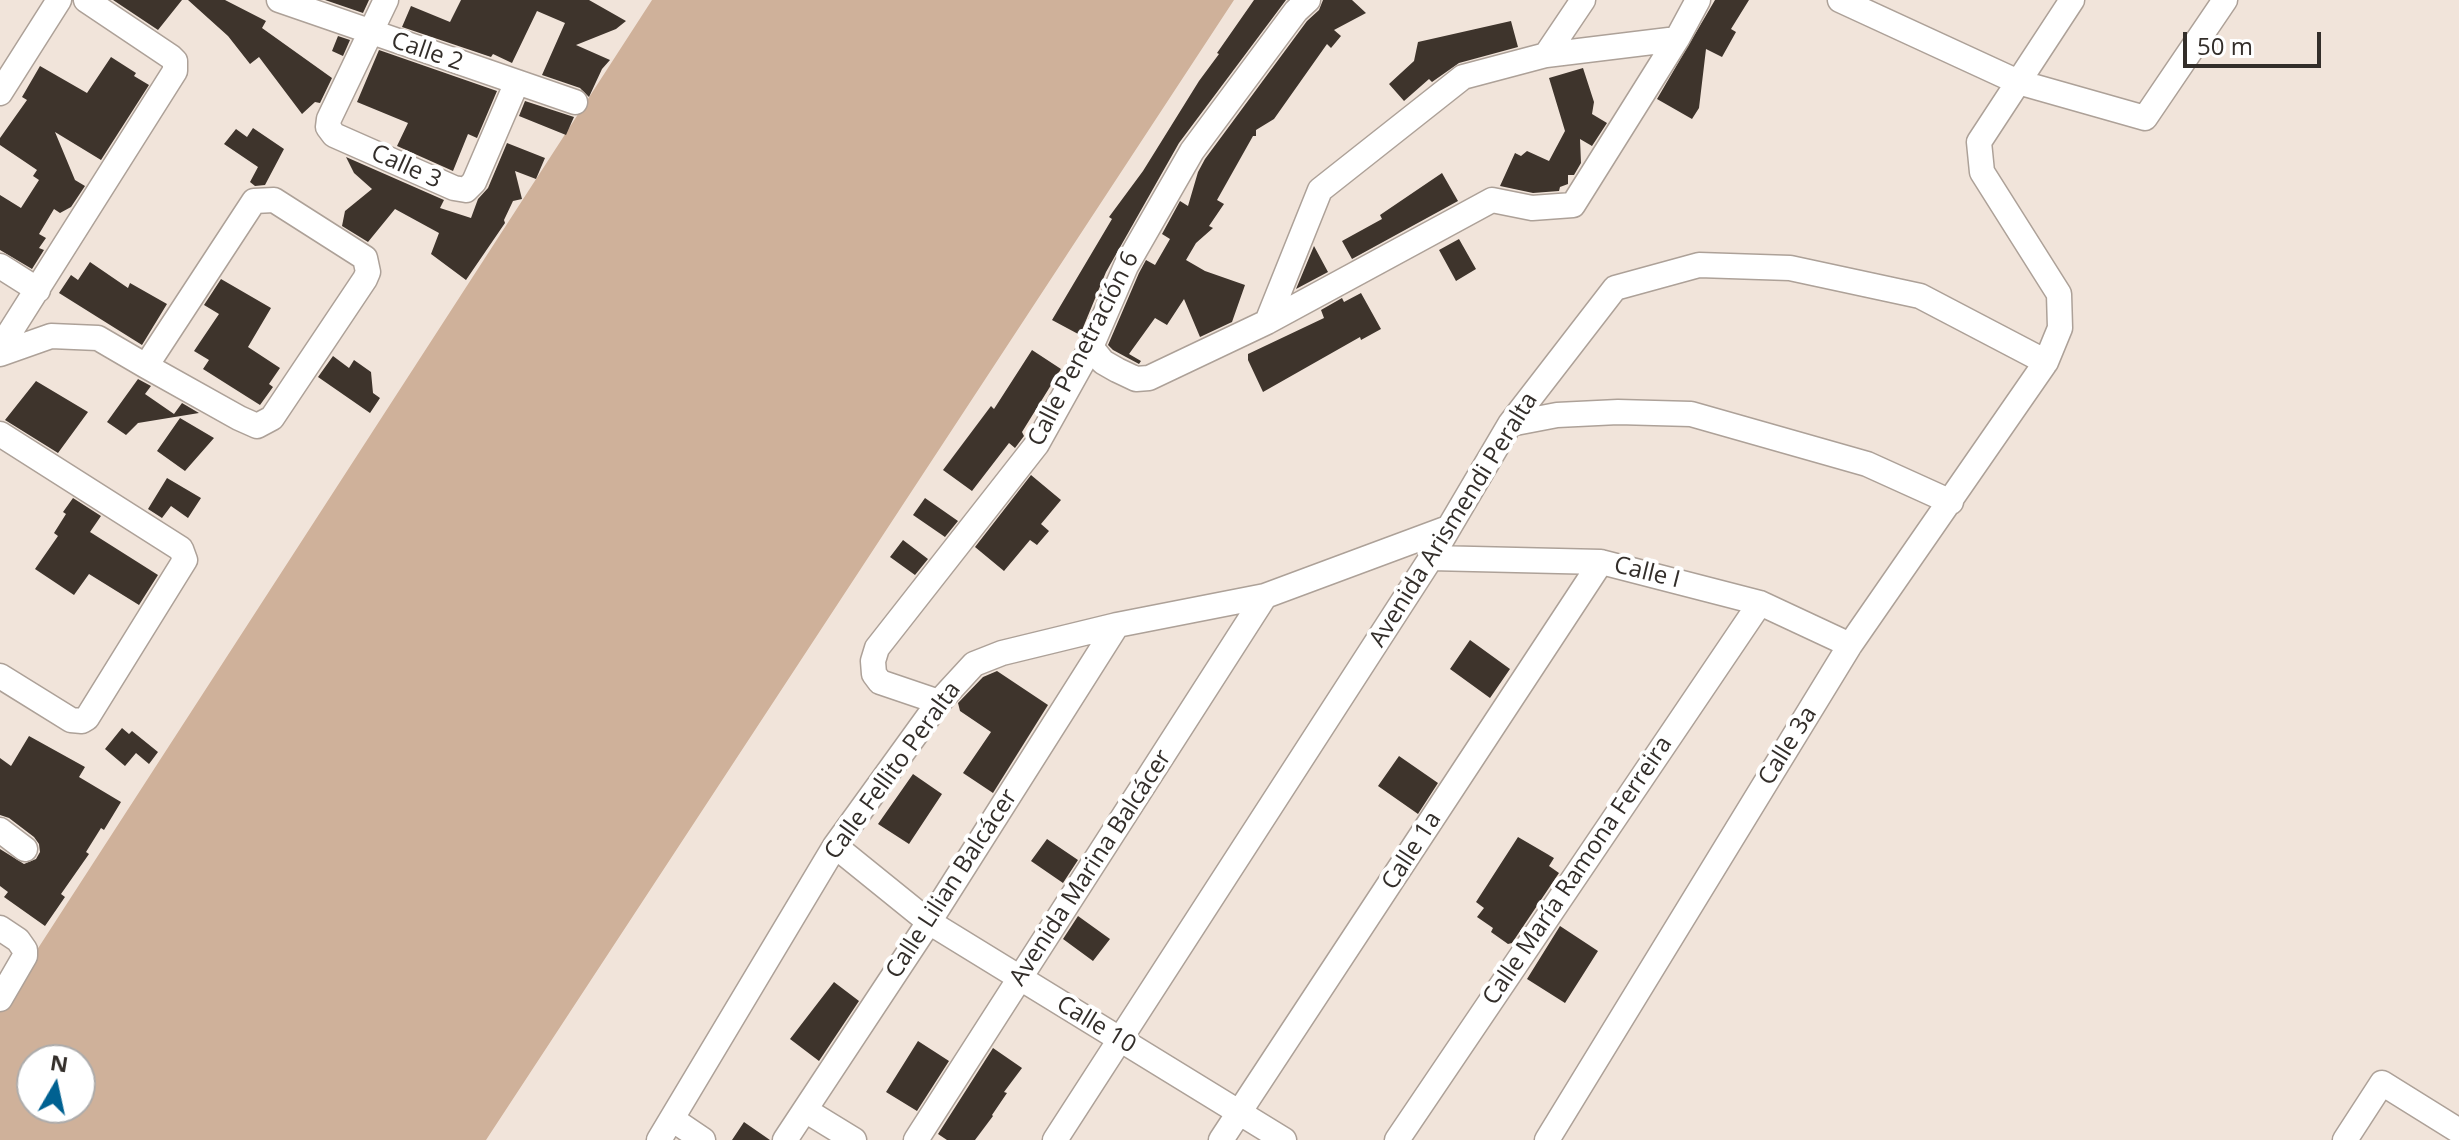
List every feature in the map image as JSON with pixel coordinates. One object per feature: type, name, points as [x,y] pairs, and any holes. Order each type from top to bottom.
[{"type":"street","points":[[0,93],[59,0]]},
{"type":"street","points":[[0,348],[175,71],[175,61],[171,57],[86,0]]},
{"type":"street","name":"Calle 2","points":[[279,0],[575,102]]},
{"type":"street","points":[[370,33],[386,0]]},
{"type":"street","name":"Calle Penetración 6","points":[[939,702],[880,682],[874,674],[873,661],[877,648],[1037,444],[1091,347],[1126,266],[1192,151],[1296,11],[1308,0]]},
{"type":"street","points":[[1546,55],[1583,0]]},
{"type":"street","points":[[1091,347],[1110,366],[1136,379],[1149,378],[1267,322],[1492,200],[1532,208],[1573,205],[1698,0]]},
{"type":"street","points":[[1840,0],[2018,82],[2145,118],[2225,0]]},
{"type":"street","name":"Calle 3a","points":[[1547,1140],[1850,645],[2046,362],[2060,328],[2059,294],[1982,172],[1979,142],[2072,0]]},
{"type":"street","name":"Calle 3","points":[[370,33],[328,127],[334,135],[454,188],[466,190],[474,182],[517,82]]},
{"type":"street","points":[[1267,322],[1320,190],[1463,77],[1546,55],[1677,39]]},
{"type":"street","points":[[0,354],[51,336],[98,338],[146,366],[248,423],[257,426],[272,418],[365,279],[368,272],[365,258],[274,200],[254,201],[146,366]]},
{"type":"street","name":"Avenida Arismendi Peralta","points":[[1055,1140],[1431,558],[1510,424],[1615,288],[1699,265],[1790,268],[1920,296],[2046,362]]},
{"type":"street","points":[[0,266],[38,290]]},
{"type":"street","points":[[1510,424],[1557,415],[1618,412],[1691,414],[1867,464],[1951,502]]},
{"type":"street","points":[[0,434],[185,553],[182,567],[87,718],[71,720],[0,676]]},
{"type":"street","name":"Calle Fellito Peralta","points":[[659,1140],[835,846],[939,702],[974,664],[987,657],[1117,625],[1265,596],[1448,528]]},
{"type":"street","name":"Calle I","points":[[1431,558],[1601,562],[1760,603],[1850,645]]},
{"type":"street","name":"Calle 1a","points":[[1221,1140],[1601,562]]},
{"type":"street","name":"Avenida Marina Balcácer","points":[[916,1140],[1265,596]]},
{"type":"street","name":"Calle María Ramona Ferreira","points":[[1397,1140],[1760,603]]},
{"type":"street","name":"Calle Lilian Balcácer","points":[[785,1140],[929,922],[1117,625]]},
{"type":"street","points":[[0,830],[25,849]]},
{"type":"street","name":"Calle 10","points":[[835,846],[929,922],[1284,1140]]},
{"type":"street","points":[[0,928],[18,940],[25,950],[25,956],[0,999]]},
{"type":"street","points":[[2345,1140],[2382,1083],[2459,1131]]},
{"type":"street","points":[[805,1110],[854,1140]]},
{"type":"street","points":[[672,1119],[703,1140]]},
{"type":"shaded area","points":[[652,0],[1234,0],[486,1140],[0,1140],[0,1007]]},
{"type":"building","points":[[113,0],[182,0],[158,30]]},
{"type":"building","points":[[188,0],[225,0],[266,21],[262,28],[332,78],[320,103],[315,102],[302,114],[259,57],[250,64],[228,36]]},
{"type":"building","points":[[325,0],[369,0],[363,13]]},
{"type":"building","points":[[461,0],[589,0],[626,21],[616,29],[576,45],[610,60],[602,69],[589,97],[580,88],[542,75],[565,23],[537,11],[512,63],[493,54],[491,57],[402,27],[411,6],[450,22]]},
{"type":"building","points":[[1254,0],[1286,0],[1179,143],[1106,272],[1080,335],[1052,320],[1112,219],[1109,217],[1143,171]]},
{"type":"building","points":[[1323,0],[1352,0],[1366,13],[1334,30],[1341,36],[1331,48],[1327,44],[1274,119],[1256,130],[1256,136],[1253,136],[1217,200],[1224,204],[1209,226],[1213,228],[1196,243],[1186,260],[1205,271],[1245,285],[1232,322],[1200,337],[1184,299],[1167,325],[1155,318],[1129,354],[1141,361],[1139,364],[1113,350],[1108,345],[1139,273],[1146,260],[1155,265],[1170,239],[1162,234],[1180,201],[1188,206],[1205,159],[1307,21],[1319,10]]},
{"type":"building","points":[[1715,0],[1749,0],[1731,29],[1736,32],[1722,57],[1706,49],[1699,108],[1692,119],[1657,99]]},
{"type":"building","points":[[1511,21],[1518,47],[1459,63],[1432,82],[1429,79],[1404,101],[1389,84],[1414,61],[1418,42]]},
{"type":"building","points":[[338,36],[350,40],[343,56],[332,51]]},
{"type":"building","points":[[379,50],[497,91],[477,138],[468,134],[453,171],[397,146],[408,123],[357,102]]},
{"type":"building","points":[[111,57],[149,85],[101,160],[55,132],[75,180],[85,186],[71,207],[60,213],[54,209],[39,234],[46,238],[39,248],[44,250],[32,269],[0,250],[0,195],[21,208],[39,180],[33,176],[37,170],[0,145],[0,138],[27,100],[22,97],[40,66],[87,93]]},
{"type":"building","points":[[1583,68],[1594,102],[1592,114],[1607,123],[1592,146],[1580,139],[1581,163],[1574,175],[1568,175],[1568,184],[1560,187],[1559,191],[1533,193],[1500,186],[1515,153],[1521,156],[1527,151],[1549,161],[1565,131],[1549,78]]},
{"type":"building","points":[[525,101],[574,117],[566,135],[519,116]]},
{"type":"building","points":[[253,128],[284,149],[265,185],[255,186],[250,182],[258,167],[224,144],[236,129],[247,137]]},
{"type":"building","points":[[507,143],[545,158],[536,179],[515,171],[522,199],[513,201],[505,223],[466,280],[431,254],[439,233],[395,209],[368,242],[342,226],[345,211],[372,189],[354,173],[346,157],[444,200],[440,208],[471,218]]},
{"type":"building","points":[[1442,173],[1458,201],[1352,259],[1342,241],[1382,219],[1380,215]]},
{"type":"building","points":[[1459,239],[1476,269],[1456,281],[1439,250]]},
{"type":"building","points":[[1314,246],[1328,272],[1296,289]]},
{"type":"building","points":[[90,262],[128,288],[130,283],[167,304],[142,345],[59,293],[71,275],[78,280]]},
{"type":"building","points":[[221,279],[271,308],[248,347],[280,368],[269,384],[273,387],[260,405],[203,369],[209,360],[194,351],[219,314],[204,305]]},
{"type":"building","points":[[1361,293],[1381,329],[1361,340],[1360,337],[1263,392],[1248,354],[1324,318],[1321,310],[1342,298],[1344,302]]},
{"type":"building","points":[[1032,350],[1061,369],[1022,432],[1024,436],[1015,448],[1009,443],[972,491],[943,470],[991,406],[994,409]]},
{"type":"building","points":[[333,356],[349,368],[354,360],[371,372],[373,393],[380,398],[370,413],[318,377]]},
{"type":"building","points":[[138,379],[151,386],[145,394],[174,414],[182,403],[199,413],[138,423],[126,435],[107,422]]},
{"type":"building","points":[[36,381],[88,412],[58,453],[5,420]]},
{"type":"building","points":[[180,418],[214,438],[185,471],[157,451]]},
{"type":"building","points":[[1031,475],[1061,500],[1041,524],[1049,531],[1037,545],[1030,540],[1004,571],[975,547]]},
{"type":"building","points":[[167,478],[201,498],[188,518],[171,506],[162,518],[148,509]]},
{"type":"building","points":[[73,498],[101,516],[90,532],[158,575],[139,605],[89,574],[74,595],[35,569],[58,536],[54,533]]},
{"type":"building","points":[[925,498],[958,521],[945,537],[913,515]]},
{"type":"building","points":[[903,540],[928,559],[915,575],[890,557]]},
{"type":"building","points":[[1470,640],[1510,669],[1490,698],[1450,669]]},
{"type":"building","points":[[997,671],[1048,705],[993,793],[963,773],[991,732],[960,711],[958,703],[983,677]]},
{"type":"building","points":[[122,728],[129,734],[132,731],[158,752],[149,764],[136,753],[125,766],[105,749]]},
{"type":"building","points":[[29,736],[85,767],[79,777],[121,802],[86,852],[89,854],[61,894],[65,897],[45,926],[4,897],[8,892],[0,886],[0,849],[24,864],[36,859],[40,852],[34,837],[0,815],[0,758],[11,766]]},
{"type":"building","points":[[1399,756],[1438,783],[1418,814],[1378,786]]},
{"type":"building","points":[[913,774],[942,794],[909,844],[878,824]]},
{"type":"building","points":[[1518,837],[1554,858],[1549,866],[1559,873],[1512,943],[1508,944],[1477,917],[1484,908],[1476,902]]},
{"type":"building","points":[[1047,839],[1078,860],[1063,883],[1031,861]]},
{"type":"building","points":[[1078,916],[1110,939],[1093,961],[1063,939]]},
{"type":"building","points":[[1560,926],[1598,951],[1565,1003],[1527,979]]},
{"type":"building","points":[[834,982],[859,1001],[819,1061],[790,1039]]},
{"type":"building","points":[[918,1041],[949,1061],[917,1111],[886,1092]]},
{"type":"building","points":[[993,1048],[1022,1068],[975,1140],[947,1140],[938,1134]]},
{"type":"building","points":[[744,1122],[770,1140],[732,1140]]}]
